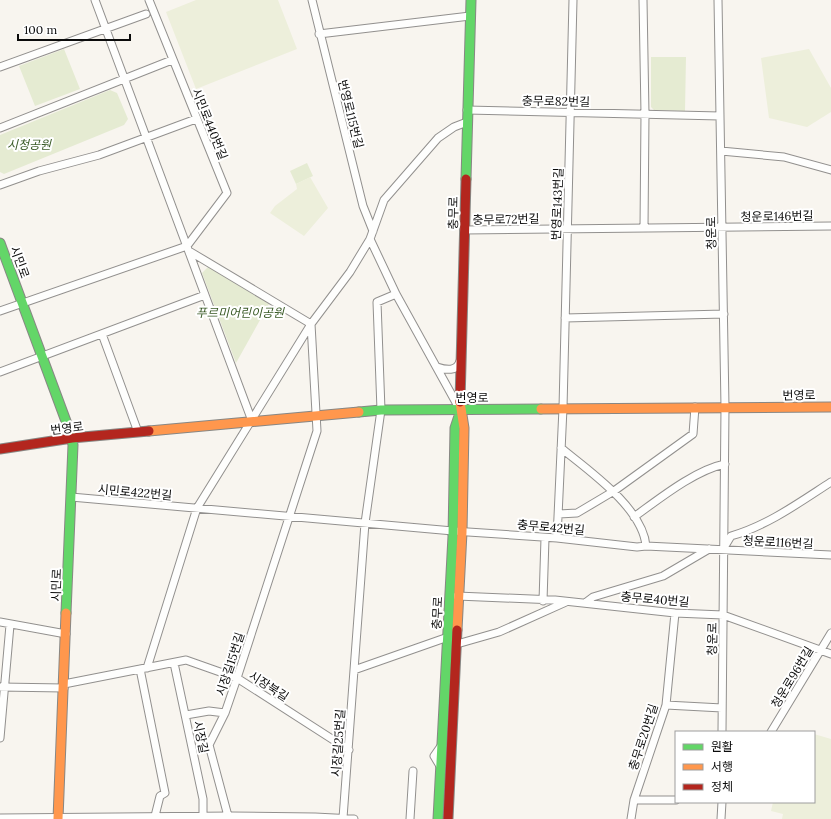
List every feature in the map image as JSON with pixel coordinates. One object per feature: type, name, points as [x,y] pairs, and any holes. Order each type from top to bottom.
[{"type":"main road","name":"충무로","points":[[448,819],[456,644],[455,596],[457,531],[455,428],[460,410],[462,357],[467,110],[471,0]]},
{"type":"main road","name":"시민로","points":[[0,243],[72,438],[72,497],[58,818]]},
{"type":"main road","name":"번영로","points":[[0,449],[72,438],[380,410],[831,407]]},
{"type":"main road","name":"충무로","points":[[438,819],[448,637],[455,596]]},
{"type":"street","points":[[95,0],[252,421]]},
{"type":"street","name":"시민로440번길","points":[[149,0],[227,193],[188,249]]},
{"type":"street","name":"번영로115번길","points":[[312,0],[319,34],[363,206],[373,231]]},
{"type":"street","name":"번영로143번길","points":[[563,408],[573,0]]},
{"type":"street","points":[[643,0],[645,114],[644,228]]},
{"type":"street","name":"청운로","points":[[718,0],[726,407],[722,731]]},
{"type":"street","points":[[0,68],[146,14]]},
{"type":"street","points":[[319,34],[470,16]]},
{"type":"street","points":[[0,128],[172,60]]},
{"type":"street","name":"충무로82번길","points":[[467,110],[720,116]]},
{"type":"street","points":[[0,186],[39,171],[99,155],[196,119]]},
{"type":"street","points":[[155,816],[160,796],[165,793],[144,669],[197,508],[311,324],[350,272],[370,239],[384,200],[438,138],[454,127],[467,122]]},
{"type":"street","points":[[721,151],[784,157],[831,170]]},
{"type":"street","name":"청운로146번길","points":[[722,228],[831,226]]},
{"type":"street","name":"충무로72번길","points":[[464,230],[722,228]]},
{"type":"street","points":[[370,239],[396,294],[460,410]]},
{"type":"street","points":[[0,311],[188,249],[311,324]]},
{"type":"street","points":[[366,523],[380,410],[377,302],[396,294]]},
{"type":"street","points":[[0,372],[205,295]]},
{"type":"street","points":[[565,318],[724,314]]},
{"type":"street","points":[[288,517],[317,431],[311,324]]},
{"type":"street","points":[[102,334],[138,432]]},
{"type":"street","points":[[437,367],[453,369],[459,365],[462,357]]},
{"type":"street","points":[[559,514],[577,513],[614,491],[693,434],[695,407]]},
{"type":"street","points":[[557,538],[563,408]]},
{"type":"street","points":[[561,448],[614,491],[634,517],[646,536],[646,546]]},
{"type":"street","points":[[634,517],[678,486],[716,466],[725,464]]},
{"type":"street","points":[[724,549],[731,536],[743,532],[798,504],[831,482]]},
{"type":"street","name":"시민로422번길","points":[[72,497],[457,531]]},
{"type":"street","name":"시장길15번길","points":[[228,816],[209,745],[225,713],[288,517]]},
{"type":"street","name":"시장길25번길","points":[[343,818],[366,523]]},
{"type":"street","name":"충무로42번길","points":[[457,531],[557,538],[637,547],[646,546],[724,549]]},
{"type":"street","points":[[543,601],[545,538]]},
{"type":"street","name":"충무로40번길","points":[[585,603],[593,597],[663,576],[709,549]]},
{"type":"street","name":"청운로116번길","points":[[724,549],[831,555]]},
{"type":"street","name":"충무로40번길","points":[[455,596],[566,601],[675,613],[723,615],[831,654]]},
{"type":"street","points":[[456,644],[499,632],[566,601]]},
{"type":"street","name":"충무로20번길","points":[[631,819],[634,800],[666,705],[675,613]]},
{"type":"street","points":[[0,622],[66,634]]},
{"type":"street","points":[[0,738],[3,688],[10,625]]},
{"type":"street","name":"청운로96번길","points":[[772,731],[831,633]]},
{"type":"street","points":[[354,670],[448,637]]},
{"type":"street","name":"시장북길","points":[[3,688],[64,686],[186,660],[237,678],[349,750]]},
{"type":"street","name":"시장길","points":[[174,663],[204,799],[203,816]]},
{"type":"street","points":[[666,705],[722,708]]},
{"type":"street","points":[[186,715],[209,711],[225,713]]},
{"type":"street","points":[[410,819],[413,772]]},
{"type":"street","points":[[634,800],[675,800]]},
{"type":"street","points":[[721,819],[722,803]]},
{"type":"street","points":[[0,818],[228,816],[354,819]]},
{"type":"green space","points":[[196,0],[278,0],[297,49],[196,89],[166,12]]},
{"type":"green space","points":[[64,49],[80,89],[35,106],[19,66]]},
{"type":"green space","points":[[809,49],[831,88],[831,112],[807,127],[769,118],[761,58]]},
{"type":"green space","points":[[651,57],[686,57],[685,111],[654,110],[651,107]]},
{"type":"green space","name":"시청공원","points":[[110,90],[117,93],[128,119],[124,125],[4,174],[0,172],[0,135]]},
{"type":"green space","points":[[307,163],[313,176],[296,184],[290,171]]},
{"type":"green space","points":[[310,177],[328,208],[304,236],[270,213],[275,206],[297,189],[296,184]]},
{"type":"green space","name":"푸르미어린이공원","points":[[208,267],[269,304],[236,363],[202,273]]},
{"type":"green space","points":[[815,734],[831,739],[831,819],[782,819],[783,814],[771,811],[773,803],[815,803]]},
{"type":"traffic: fast","points":[[466,179],[471,0]]},
{"type":"traffic: fast","points":[[0,243],[70,432],[73,445],[66,613]]},
{"type":"traffic: fast","points":[[359,412],[381,410],[541,409]]},
{"type":"traffic: fast","points":[[438,819],[453,536],[455,428],[460,413]]},
{"type":"traffic: slow","points":[[457,630],[462,532],[464,428],[460,402]]},
{"type":"traffic: slow","points":[[541,409],[831,407]]},
{"type":"traffic: slow","points":[[149,431],[359,412]]},
{"type":"traffic: slow","points":[[58,819],[66,613]]},
{"type":"traffic: jam","points":[[460,402],[466,179]]},
{"type":"traffic: jam","points":[[0,449],[72,438],[149,431]]},
{"type":"traffic: jam","points":[[448,819],[457,630]]}]
